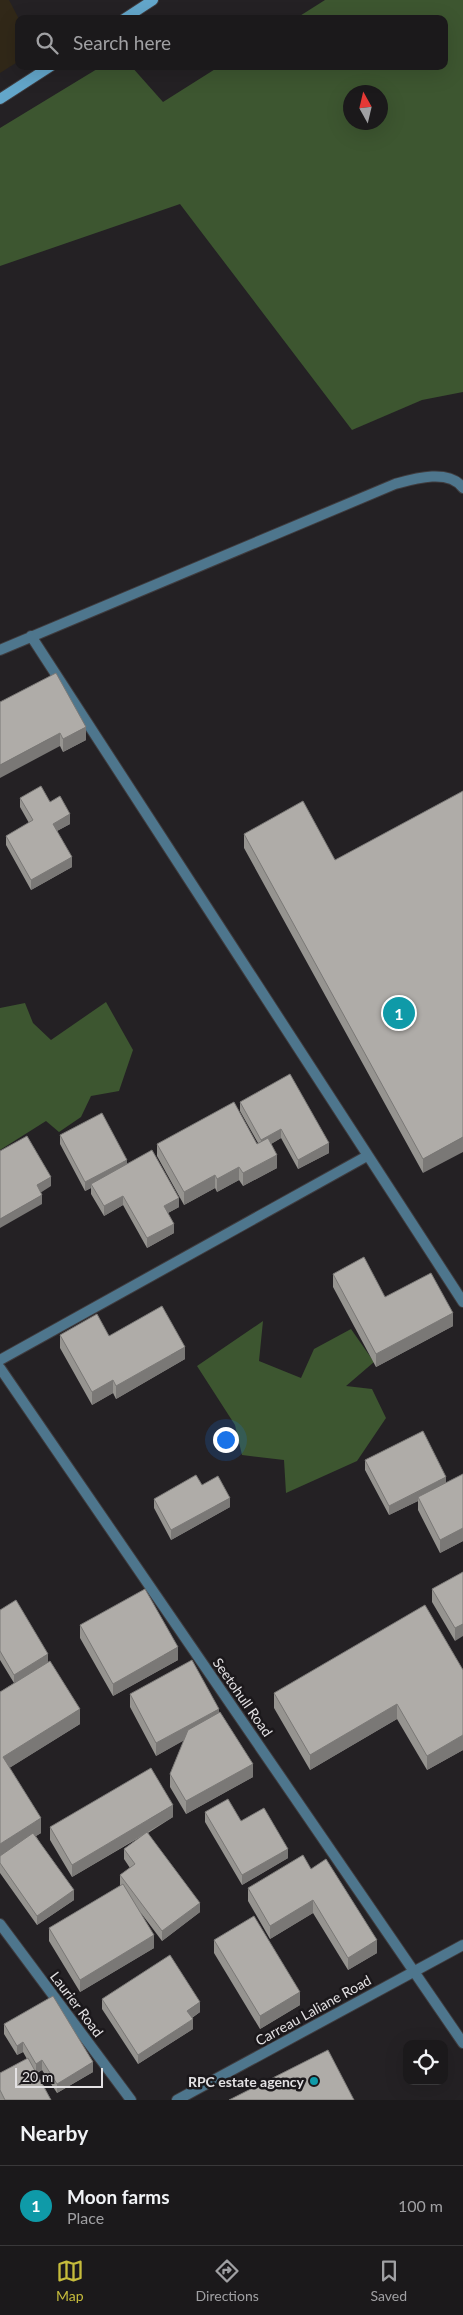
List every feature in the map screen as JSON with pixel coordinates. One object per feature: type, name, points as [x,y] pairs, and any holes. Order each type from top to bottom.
[{"type":"main road","points":[[130,15],[153,0]]},
{"type":"main road","points":[[0,99],[45,70]]},
{"type":"street","points":[[0,650],[395,484],[423,476],[444,478],[460,484],[463,488]]},
{"type":"street","points":[[31,636],[463,1302]]},
{"type":"street","points":[[0,1360],[368,1156]]},
{"type":"street","name":"Seetohull Road","points":[[0,1368],[415,1971],[463,2044]]},
{"type":"street","name":"Laurier Road","points":[[0,1924],[131,2100]]},
{"type":"street","name":"Carreau Laliane Road","points":[[177,2100],[463,1945]]},
{"type":"shaded area","points":[[0,0],[9,0],[17,15],[15,15],[15,64],[0,73]]},
{"type":"green space","points":[[325,0],[463,0],[463,392],[422,400],[352,430],[180,204],[0,266],[0,128],[95,70],[135,70],[163,102],[214,70],[448,70],[448,15],[301,15]]},
{"type":"green space","points":[[106,1002],[133,1050],[119,1091],[91,1096],[81,1117],[59,1132],[46,1121],[0,1150],[0,1008],[25,1003],[33,1023],[51,1040]]},
{"type":"green space","points":[[263,1321],[259,1361],[301,1378],[314,1349],[351,1329],[374,1362],[346,1386],[372,1389],[386,1418],[357,1461],[286,1493],[284,1460],[242,1455],[235,1425],[197,1366]]},
{"type":"building","points":[[56,673],[86,727],[63,739],[60,733],[0,765],[0,702]]},
{"type":"building","points":[[41,786],[50,802],[60,796],[70,814],[53,824],[72,857],[31,880],[6,836],[33,820],[20,798]]},
{"type":"building","points":[[463,791],[463,1137],[423,1159],[244,834],[303,801],[335,860]]},
{"type":"building","points":[[290,1074],[329,1143],[298,1160],[281,1129],[261,1140],[240,1102]]},
{"type":"building","points":[[234,1102],[257,1144],[268,1138],[277,1155],[243,1173],[239,1167],[217,1179],[215,1175],[184,1192],[157,1144]]},
{"type":"building","points":[[102,1113],[127,1160],[85,1182],[60,1135]]},
{"type":"building","points":[[27,1136],[51,1177],[37,1185],[42,1195],[0,1219],[0,1151]]},
{"type":"building","points":[[152,1150],[179,1198],[164,1206],[174,1224],[147,1238],[123,1196],[104,1206],[91,1184]]},
{"type":"building","points":[[364,1257],[385,1297],[431,1273],[453,1313],[376,1354],[333,1274]]},
{"type":"building","points":[[162,1306],[185,1347],[116,1386],[113,1380],[92,1392],[60,1335],[97,1314],[109,1336]]},
{"type":"building","points":[[423,1431],[446,1477],[389,1506],[365,1460]]},
{"type":"building","points":[[463,1474],[463,1528],[440,1540],[418,1497]]},
{"type":"building","points":[[196,1475],[202,1485],[218,1476],[230,1498],[171,1530],[154,1499]]},
{"type":"building","points":[[463,1572],[463,1624],[455,1628],[432,1589]]},
{"type":"building","points":[[145,1589],[178,1647],[113,1684],[80,1625]]},
{"type":"building","points":[[16,1600],[48,1654],[14,1675],[0,1651],[0,1610]]},
{"type":"building","points":[[425,1605],[463,1670],[463,1735],[427,1756],[397,1704],[310,1755],[274,1693]]},
{"type":"building","points":[[192,1660],[219,1709],[156,1743],[130,1694]]},
{"type":"building","points":[[50,1661],[80,1709],[3,1757],[41,1818],[0,1844],[0,1692]]},
{"type":"building","points":[[220,1712],[253,1764],[186,1801],[170,1774],[188,1730]]},
{"type":"building","points":[[151,1768],[173,1805],[72,1865],[50,1827]]},
{"type":"building","points":[[228,1799],[241,1821],[264,1808],[288,1849],[242,1875],[205,1812]]},
{"type":"building","points":[[147,1832],[200,1903],[162,1931],[120,1875],[135,1864],[124,1849]]},
{"type":"building","points":[[33,1833],[74,1890],[37,1916],[0,1863],[0,1856]]},
{"type":"building","points":[[303,1855],[311,1869],[326,1859],[377,1940],[348,1958],[313,1900],[270,1926],[248,1888]]},
{"type":"building","points":[[123,1884],[154,1935],[80,1980],[49,1928]]},
{"type":"building","points":[[254,1916],[300,1992],[260,2016],[214,1940]]},
{"type":"building","points":[[170,1955],[200,2002],[187,2011],[193,2019],[138,2055],[102,1999]]},
{"type":"building","points":[[53,1996],[93,2062],[57,2084],[42,2060],[36,2064],[23,2042],[17,2046],[4,2024]]},
{"type":"building","points":[[328,2050],[354,2100],[229,2100]]},
{"type":"building","points":[[28,2058],[51,2100],[5,2100],[0,2090],[0,2073]]},
{"type":"place","name":"Moon farms","points":[[399,1013]]},
{"type":"place","name":"RPC estate agency","points":[[314,2081]]}]
